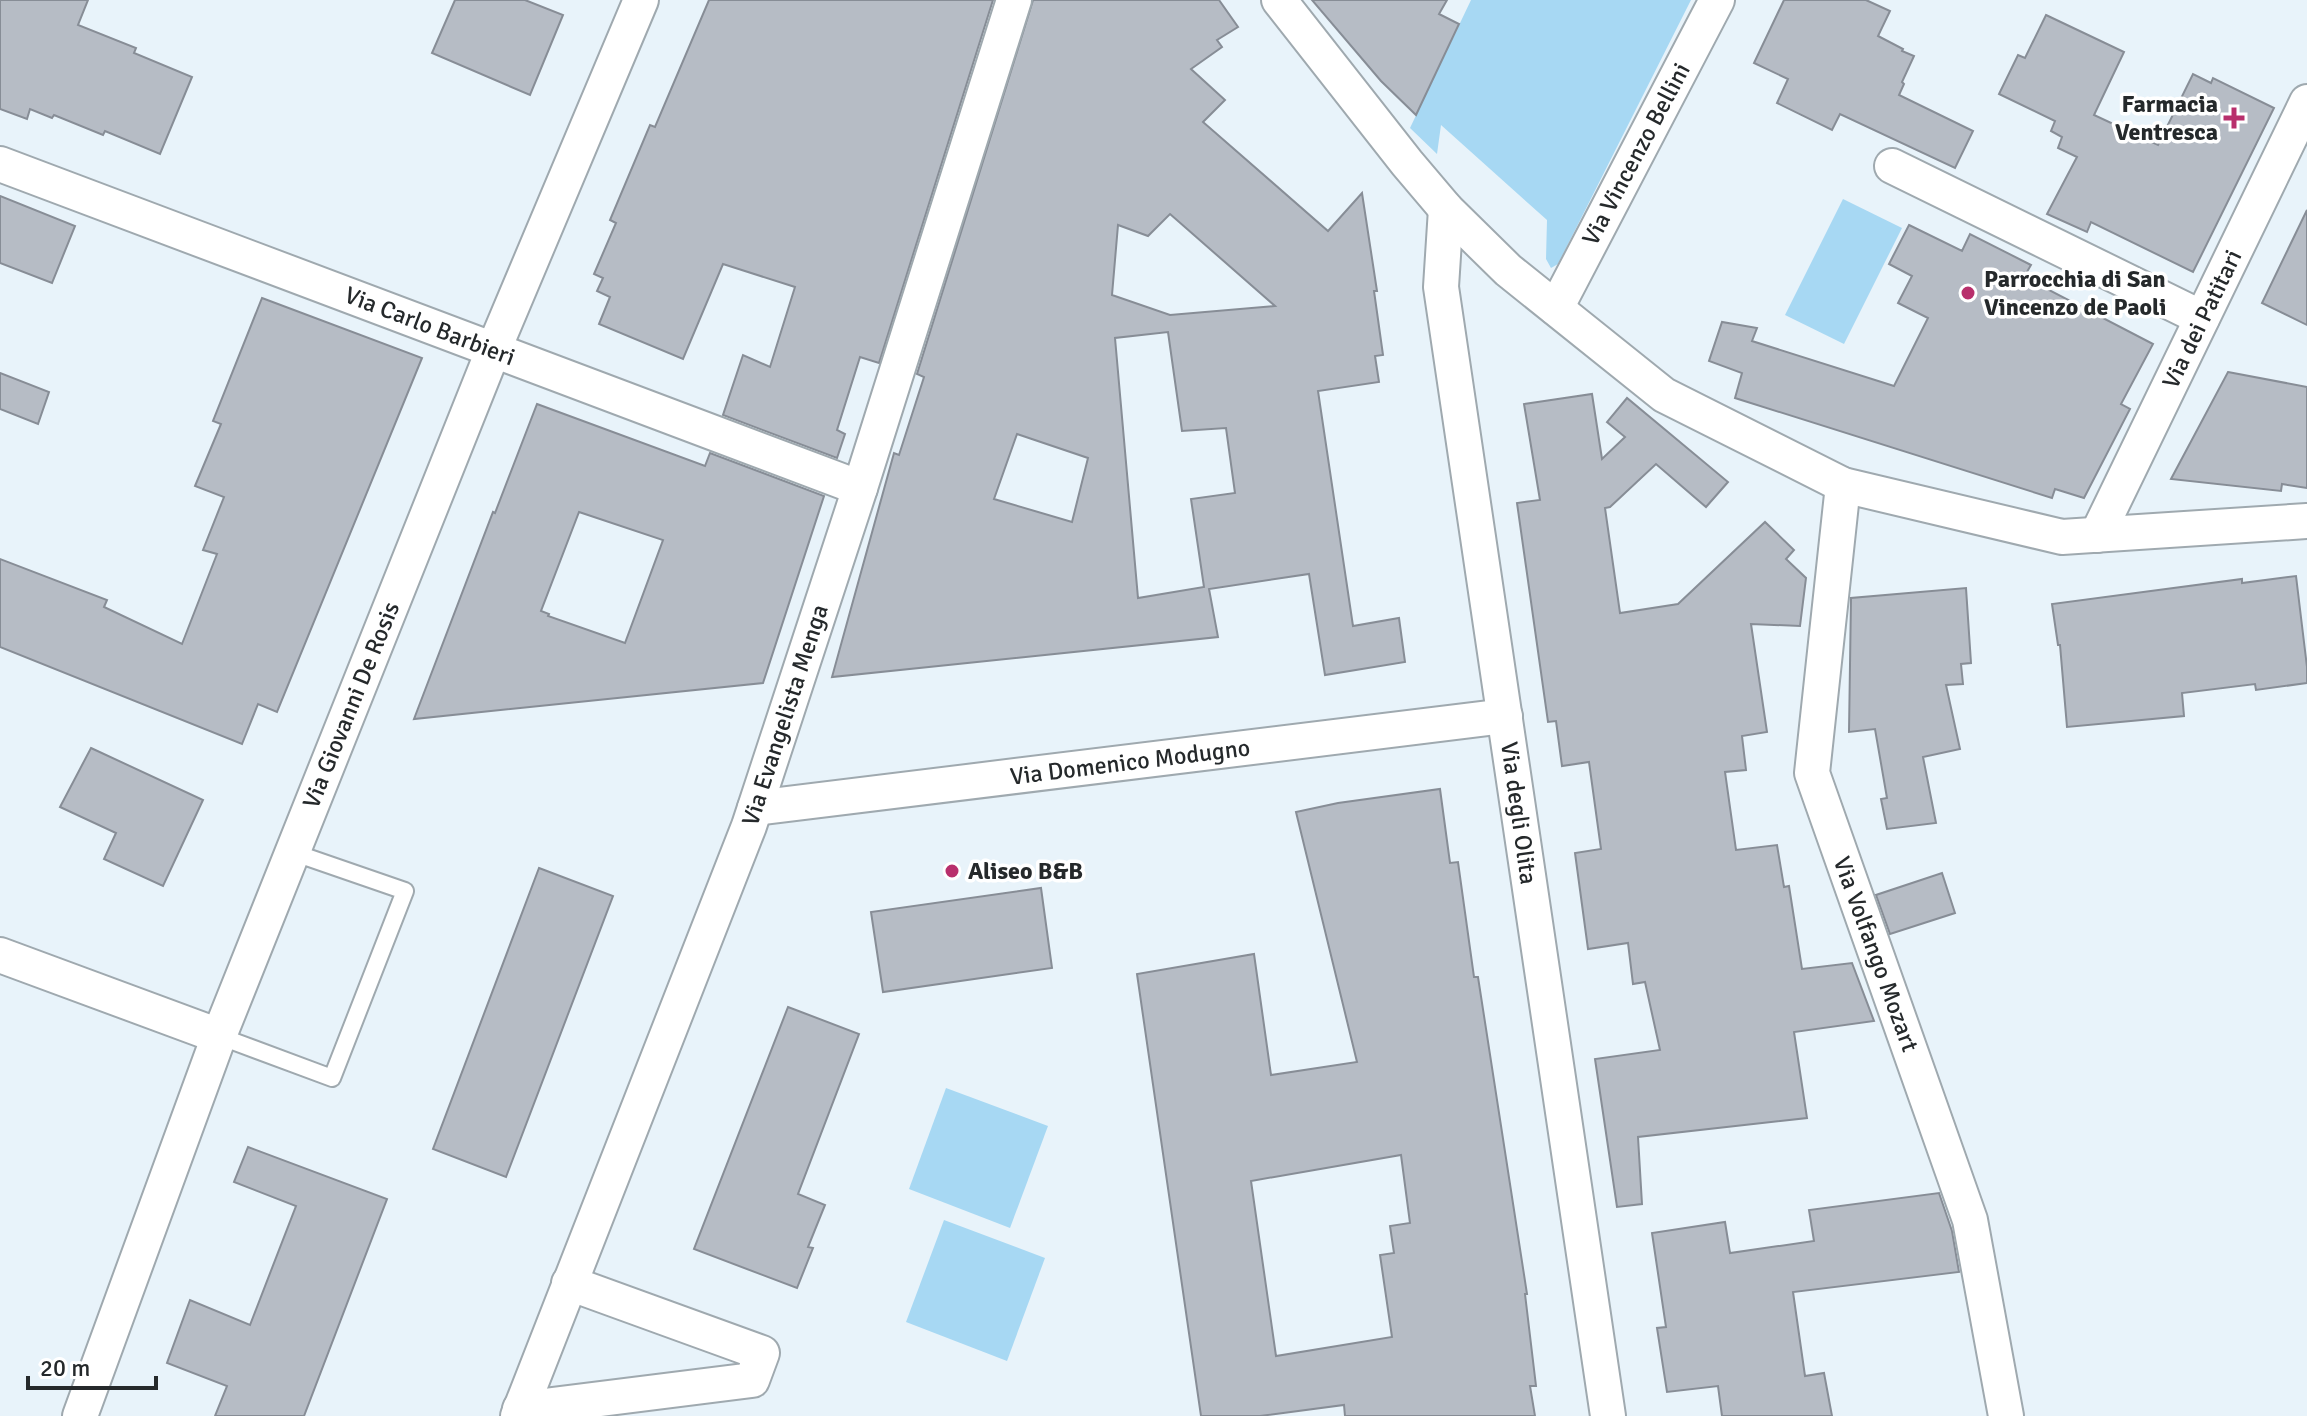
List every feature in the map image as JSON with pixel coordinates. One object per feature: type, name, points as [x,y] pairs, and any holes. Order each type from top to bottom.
[{"type":"street","name":"Via Giovanni De Rosis","points":[[80,1416],[219,1036],[493,351],[641,0]]},
{"type":"street","name":"Via Evangelista Menga","points":[[519,1412],[755,808],[1014,0]]},
{"type":"street","points":[[1279,0],[1446,209],[1508,270],[1664,395],[1843,485],[2062,537],[2307,521]]},
{"type":"street","name":"Via Vincenzo Bellini","points":[[1556,308],[1717,0]]},
{"type":"street","name":"Via dei Patitari","points":[[2097,535],[2307,102]]},
{"type":"street","name":"Via Carlo Barbieri","points":[[0,164],[860,488]]},
{"type":"street","points":[[1892,166],[2202,318]]},
{"type":"street","name":"Via degli Olita","points":[[1446,209],[1441,287],[1608,1416]]},
{"type":"street","name":"Via Volfango Mozart","points":[[1843,485],[1812,773],[1970,1220],[2006,1416]]},
{"type":"street","name":"Via Domenico Modugno","points":[[755,808],[1505,716]]},
{"type":"street","points":[[0,955],[219,1036]]},
{"type":"street","points":[[519,1412],[752,1380],[762,1353],[569,1283]]},
{"type":"lane","points":[[219,1036],[332,1078],[405,891],[292,852]]},
{"type":"shaded area","points":[[1471,0],[1691,0],[1558,264],[1551,268],[1546,259],[1547,220],[1441,125],[1437,154],[1410,128]]},
{"type":"shaded area","points":[[1843,199],[1902,228],[1844,344],[1785,315]]},
{"type":"shaded area","points":[[946,1088],[1048,1126],[1010,1228],[909,1189]]},
{"type":"shaded area","points":[[944,1220],[1045,1258],[1007,1361],[906,1322]]},
{"type":"building","points":[[0,0],[88,0],[78,25],[136,48],[134,53],[192,77],[160,154],[105,131],[103,135],[54,115],[52,118],[30,109],[27,119],[0,109]]},
{"type":"building","points":[[455,0],[525,0],[563,15],[530,95],[432,53]]},
{"type":"building","points":[[709,0],[993,0],[879,363],[860,357],[837,430],[845,434],[837,458],[723,415],[743,355],[770,367],[795,287],[723,264],[683,359],[599,324],[610,297],[597,291],[603,278],[594,274],[616,223],[610,220],[650,125],[655,127]]},
{"type":"building","points":[[1033,0],[1219,0],[1238,27],[1217,40],[1222,47],[1191,69],[1225,100],[1203,122],[1328,231],[1362,193],[1383,355],[1375,356],[1379,382],[1318,391],[1353,626],[1399,618],[1405,662],[1325,675],[1309,574],[1209,589],[1218,637],[832,677],[894,453],[899,455],[924,377],[917,374]],"holes":[[[1170,214],[1275,306],[1170,315],[1112,295],[1118,225],[1148,236]],[[1168,332],[1182,431],[1226,428],[1235,493],[1191,499],[1204,587],[1138,598],[1115,338]],[[1017,434],[1088,458],[1072,522],[994,499]]]},
{"type":"building","points":[[1312,0],[1447,0],[1439,14],[1459,24],[1416,115],[1381,81]]},
{"type":"building","points":[[1784,0],[1866,0],[1890,11],[1878,36],[1914,56],[1899,95],[1973,131],[1955,168],[1840,114],[1832,130],[1777,103],[1788,79],[1754,63]]},
{"type":"building","points":[[2046,15],[2124,52],[2094,115],[2158,145],[2193,74],[2211,83],[2213,78],[2274,108],[2193,272],[2091,222],[2087,232],[2047,214],[2077,157],[2058,148],[2062,137],[2051,131],[2055,121],[1999,94],[2018,55],[2025,58]]},
{"type":"building","points":[[0,196],[75,226],[52,283],[0,263]]},
{"type":"building","points":[[2307,210],[2307,325],[2262,303]]},
{"type":"building","points":[[1909,225],[1962,251],[1970,234],[2031,265],[2024,277],[2153,344],[2121,404],[2130,409],[2084,498],[2055,489],[2052,498],[1735,398],[1742,373],[1709,361],[1722,322],[1757,328],[1752,341],[1894,386],[1928,318],[1898,303],[1912,276],[1889,264]]},
{"type":"building","points":[[262,298],[422,358],[277,712],[258,704],[242,744],[0,647],[0,559],[107,600],[104,607],[182,644],[217,554],[203,550],[224,497],[195,486],[221,424],[213,421]]},
{"type":"building","points":[[2228,372],[2307,387],[2307,488],[2282,484],[2281,491],[2171,479]]},
{"type":"building","points":[[0,373],[49,392],[38,424],[0,409]]},
{"type":"building","points":[[1592,394],[1602,459],[1625,437],[1607,422],[1627,398],[1728,482],[1706,507],[1656,464],[1610,507],[1605,508],[1620,613],[1678,604],[1765,522],[1794,550],[1786,559],[1806,578],[1800,626],[1751,624],[1767,732],[1742,736],[1746,770],[1725,772],[1736,850],[1777,845],[1784,887],[1789,886],[1802,969],[1852,963],[1874,1021],[1794,1032],[1807,1118],[1638,1137],[1642,1204],[1617,1207],[1595,1059],[1660,1050],[1645,982],[1633,984],[1628,943],[1588,949],[1575,853],[1601,849],[1589,762],[1562,766],[1556,721],[1548,722],[1517,503],[1540,500],[1524,404]]},
{"type":"building","points":[[537,404],[705,466],[710,453],[824,496],[763,683],[414,719]],"holes":[[[579,512],[663,540],[625,643],[541,611]]]},
{"type":"building","points":[[2296,576],[2307,683],[2256,690],[2255,684],[2182,693],[2184,716],[2067,727],[2060,645],[2052,604],[2242,579],[2242,583]]},
{"type":"building","points":[[1966,588],[1971,663],[1961,664],[1963,684],[1946,685],[1960,749],[1923,757],[1936,823],[1887,829],[1881,799],[1887,798],[1875,729],[1849,732],[1851,598]]},
{"type":"building","points":[[91,748],[203,800],[163,886],[104,859],[116,833],[60,807]]},
{"type":"building","points":[[1440,789],[1450,863],[1458,862],[1474,977],[1478,977],[1527,1294],[1536,1386],[1530,1386],[1535,1416],[1345,1416],[1344,1405],[1260,1416],[1201,1416],[1137,974],[1254,954],[1271,1075],[1357,1062],[1296,812]],"holes":[[[1401,1155],[1410,1223],[1390,1226],[1394,1253],[1380,1255],[1392,1337],[1276,1356],[1251,1181]]]},
{"type":"building","points":[[539,868],[613,896],[506,1177],[433,1149]]},
{"type":"building","points":[[1942,873],[1955,913],[1890,934],[1876,895]]},
{"type":"building","points":[[1041,888],[1052,968],[883,992],[871,912]]},
{"type":"building","points":[[788,1007],[859,1034],[798,1194],[825,1205],[808,1247],[813,1248],[797,1288],[694,1249]]},
{"type":"building","points":[[248,1147],[387,1199],[304,1416],[215,1416],[227,1386],[167,1363],[190,1300],[250,1325],[296,1206],[234,1182]]},
{"type":"building","points":[[1939,1193],[1952,1231],[1959,1272],[1793,1292],[1805,1376],[1824,1373],[1832,1416],[1722,1416],[1718,1386],[1667,1392],[1657,1328],[1666,1327],[1652,1233],[1725,1222],[1730,1253],[1814,1241],[1809,1210]]},
{"type":"place","name":"Farmacia Ventresca","points":[[2234,118]]},
{"type":"place","name":"Parrocchia di San Vincenzo de Paoli","points":[[1968,293]]},
{"type":"place","name":"Aliseo B&B","points":[[952,871]]}]
